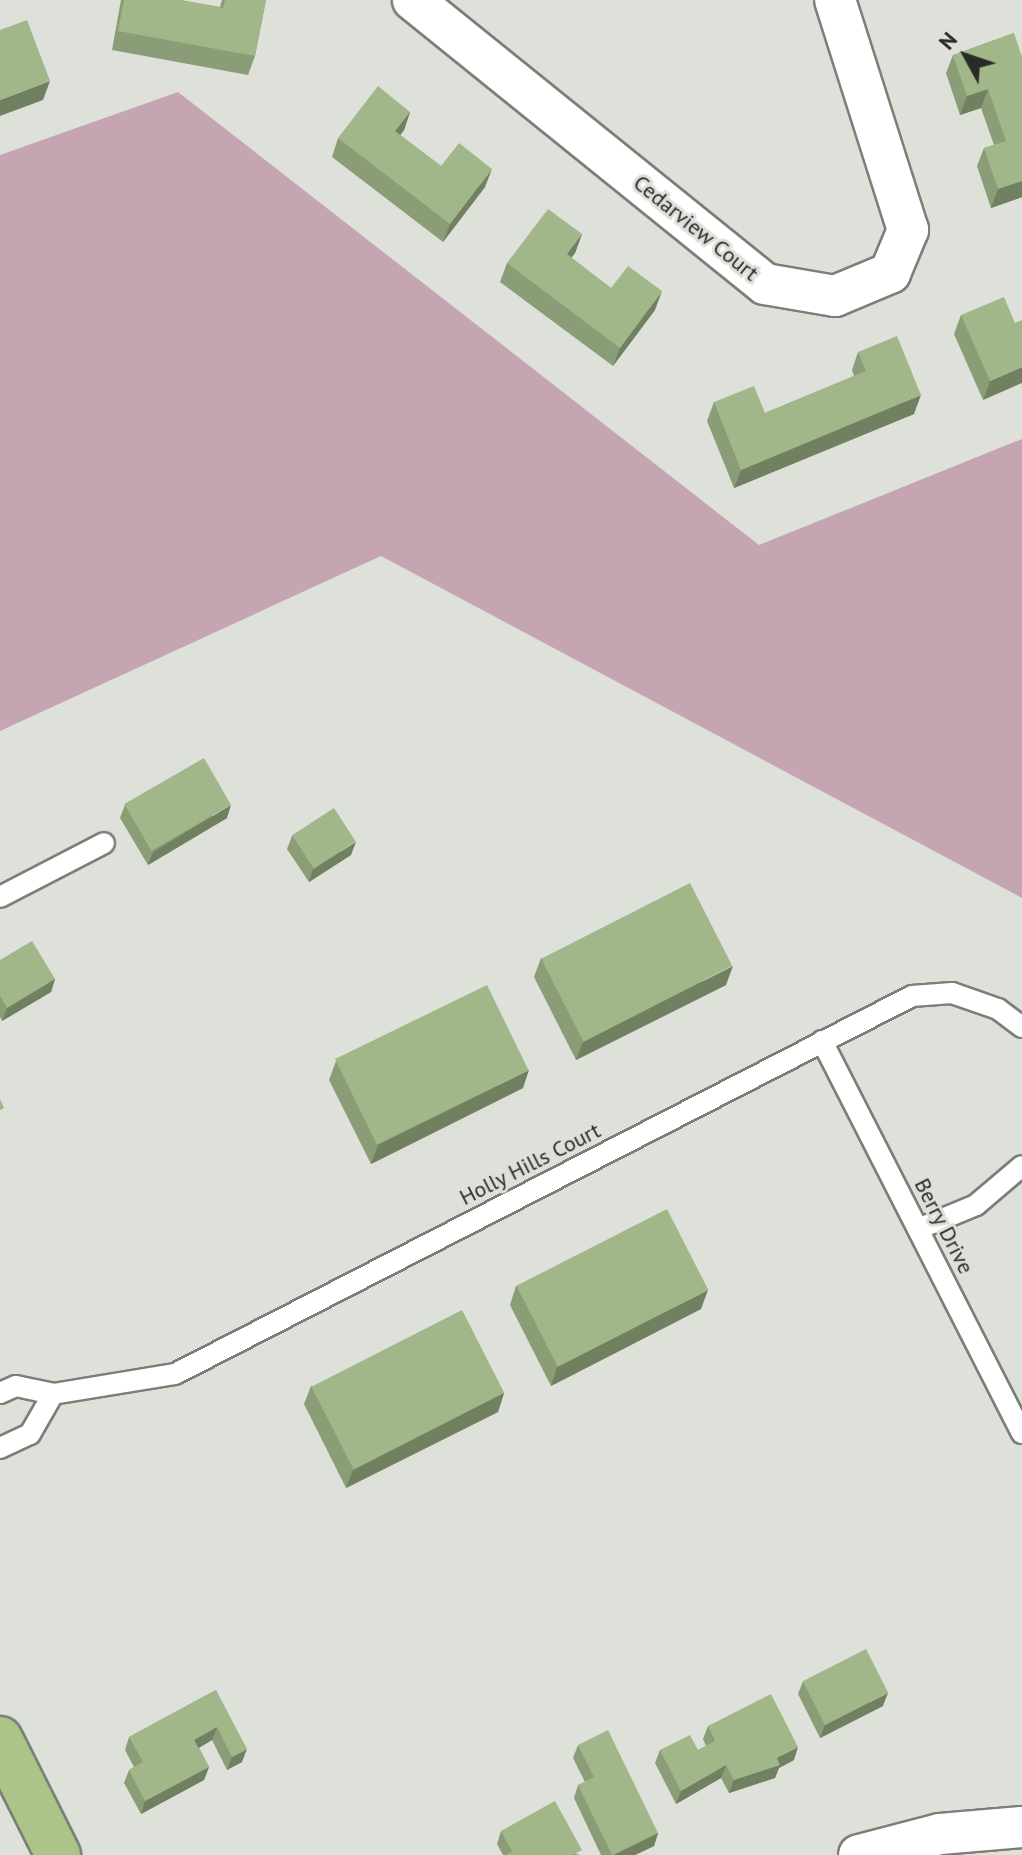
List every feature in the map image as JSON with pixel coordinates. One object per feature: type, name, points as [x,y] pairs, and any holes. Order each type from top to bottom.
[{"type":"main road","points":[[0,1739],[58,1855]]},
{"type":"street","name":"Cedarview Court","points":[[413,0],[765,284],[835,296],[890,273],[908,230],[835,0]]},
{"type":"street","points":[[859,1855],[940,1834],[1022,1827]]},
{"type":"lane","points":[[0,897],[104,843]]},
{"type":"lane","name":"Holly Hills Court","points":[[0,1393],[16,1386],[53,1394],[175,1374],[912,996],[952,993],[998,1009],[1022,1027]]},
{"type":"lane","name":"Berry Drive","points":[[822,1041],[1022,1433]]},
{"type":"lane","points":[[918,1229],[976,1205],[1022,1166]]},
{"type":"lane","points":[[0,1448],[30,1434],[53,1394]]},
{"type":"shaded area","points":[[178,92],[759,545],[1022,439],[1022,898],[381,556],[0,731],[0,155]]},
{"type":"building","points":[[124,0],[180,0],[223,8],[225,0],[266,0],[255,56],[118,31]]},
{"type":"building","points":[[27,20],[50,81],[0,100],[0,30]]},
{"type":"building","points":[[1014,33],[1022,57],[1022,181],[998,189],[984,148],[1006,141],[988,89],[967,96],[953,55]]},
{"type":"building","points":[[378,86],[410,112],[395,131],[441,166],[459,143],[492,169],[450,224],[338,138]]},
{"type":"building","points":[[548,209],[582,234],[567,254],[611,288],[628,266],[662,291],[620,348],[507,263]]},
{"type":"building","points":[[1004,297],[1015,323],[1022,320],[1022,367],[990,381],[961,315]]},
{"type":"building","points":[[897,336],[921,395],[741,470],[714,402],[754,386],[765,413],[866,371],[858,352]]},
{"type":"building","points":[[204,758],[231,805],[151,851],[124,804]]},
{"type":"building","points":[[334,808],[356,842],[314,869],[292,835]]},
{"type":"building","points":[[690,883],[732,966],[583,1042],[541,959]]},
{"type":"building","points":[[32,941],[55,979],[7,1008],[0,996],[0,960]]},
{"type":"building","points":[[487,985],[529,1070],[377,1144],[335,1059]]},
{"type":"building","points":[[667,1209],[708,1290],[558,1367],[516,1286]]},
{"type":"building","points":[[462,1310],[504,1393],[354,1470],[311,1387]]},
{"type":"building","points":[[866,1649],[888,1693],[825,1725],[803,1681]]},
{"type":"building","points":[[216,1690],[247,1749],[232,1757],[217,1727],[194,1740],[209,1767],[145,1801],[129,1770],[143,1762],[129,1737]]},
{"type":"building","points":[[771,1694],[798,1747],[777,1758],[780,1765],[734,1780],[726,1765],[681,1791],[660,1750],[690,1735],[698,1750],[715,1741],[708,1726]]},
{"type":"building","points":[[608,1730],[658,1833],[613,1855],[578,1785],[594,1777],[578,1745]]},
{"type":"building","points":[[555,1801],[582,1850],[573,1855],[506,1855],[512,1851],[501,1831]]}]
